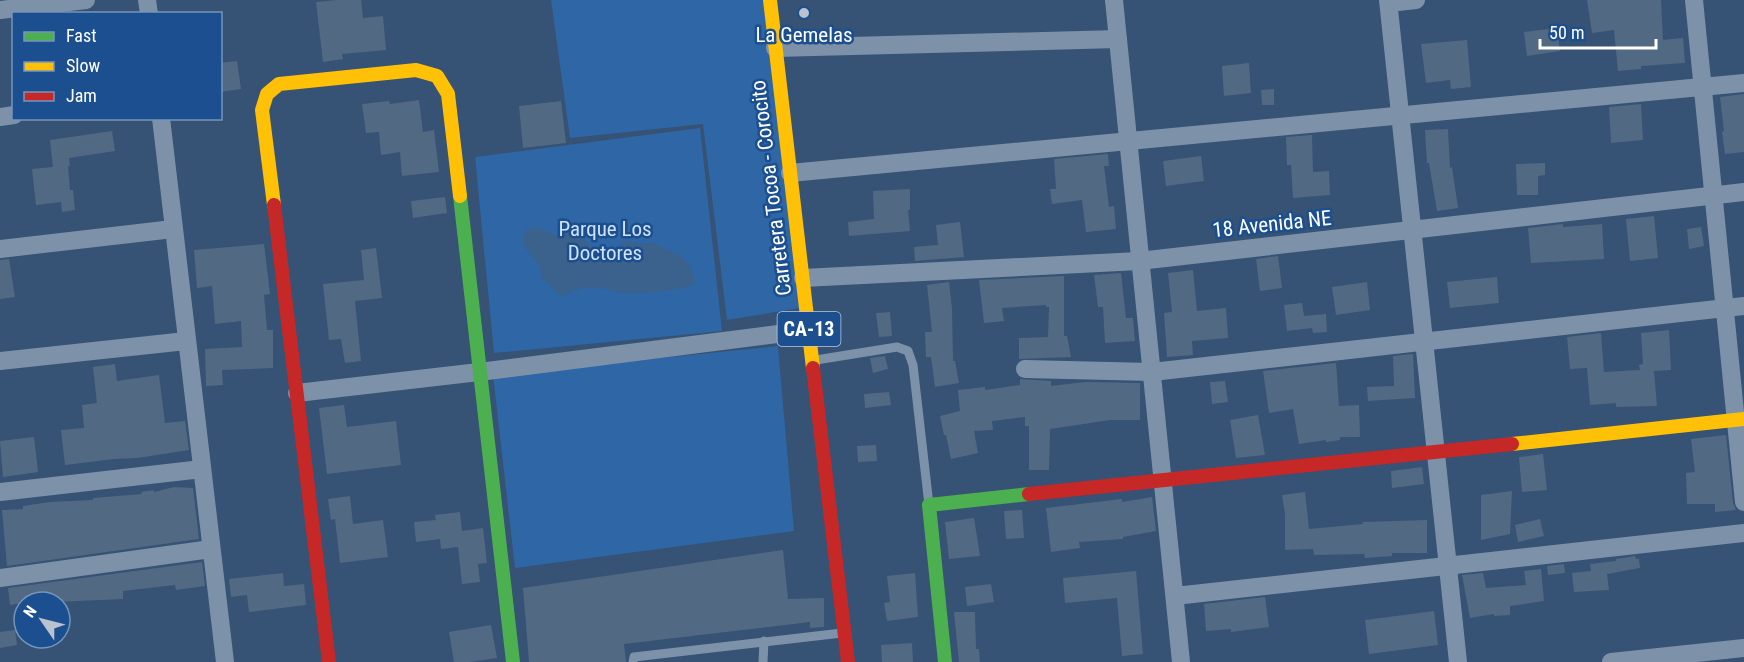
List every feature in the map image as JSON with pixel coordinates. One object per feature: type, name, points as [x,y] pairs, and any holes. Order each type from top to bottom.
[{"type":"street","points":[[0,10],[86,0]]},
{"type":"street","name":"Carretera Tocoa - Corocito","points":[[770,0],[847,661]]},
{"type":"street","points":[[1114,0],[1181,662]]},
{"type":"street","points":[[1416,0],[1388,1],[1458,662]]},
{"type":"street","points":[[1694,0],[1740,420],[1744,502]]},
{"type":"street","points":[[775,48],[1118,39]]},
{"type":"street","points":[[329,662],[262,110],[267,94],[279,84],[416,70],[437,76],[448,94],[513,662]]},
{"type":"street","points":[[790,173],[1744,83]]},
{"type":"street","points":[[161,120],[225,662]]},
{"type":"street","name":"18 Avenida NE","points":[[803,278],[1139,261],[1744,192]]},
{"type":"street","points":[[0,249],[173,229]]},
{"type":"street","points":[[1024,369],[1152,372],[1744,306]]},
{"type":"street","points":[[297,393],[809,330]]},
{"type":"street","points":[[0,361],[186,341]]},
{"type":"street","points":[[945,662],[929,505],[1740,420]]},
{"type":"street","points":[[0,492],[202,469]]},
{"type":"street","points":[[1175,596],[1744,533]]},
{"type":"street","points":[[0,578],[211,549]]},
{"type":"street","points":[[1611,662],[1744,648]]},
{"type":"lane","points":[[812,361],[897,347],[908,351],[913,365],[929,505]]},
{"type":"lane","points":[[633,662],[634,657],[844,632]]},
{"type":"lane","points":[[763,662],[764,641]]},
{"type":"green space","points":[[551,0],[776,0],[812,306],[727,320],[703,124],[570,138]]},
{"type":"green space","name":"Parque Los Doctores","points":[[700,128],[722,331],[494,353],[475,157]]},
{"type":"green space","points":[[778,346],[794,531],[515,568],[493,375]]},
{"type":"shaded area","points":[[538,227],[556,236],[564,231],[574,235],[587,242],[598,252],[613,252],[625,241],[653,243],[681,256],[691,268],[695,284],[642,293],[625,293],[587,287],[561,296],[542,278],[539,266],[524,244],[524,235],[527,230]]},
{"type":"building","points":[[361,0],[363,18],[383,16],[386,50],[342,54],[343,59],[323,62],[316,2]]},
{"type":"building","points":[[1587,0],[1661,0],[1663,40],[1683,38],[1685,63],[1641,66],[1641,69],[1618,71],[1614,30],[1592,33]]},
{"type":"building","points":[[1557,28],[1560,51],[1527,56],[1524,32]]},
{"type":"building","points":[[1467,40],[1471,87],[1451,89],[1450,80],[1426,83],[1421,44]]},
{"type":"building","points":[[237,61],[241,89],[222,92],[222,63]]},
{"type":"building","points":[[1249,63],[1251,93],[1224,96],[1222,66]]},
{"type":"building","points":[[1274,89],[1274,105],[1262,105],[1261,90]]},
{"type":"building","points":[[1744,94],[1744,152],[1725,154],[1720,97]]},
{"type":"building","points":[[419,100],[423,132],[434,130],[439,172],[402,176],[400,152],[381,155],[379,132],[366,133],[362,104],[389,101],[390,104]]},
{"type":"building","points":[[561,101],[566,143],[523,148],[519,106]]},
{"type":"building","points":[[1641,104],[1643,140],[1611,143],[1609,107]]},
{"type":"building","points":[[1448,129],[1450,168],[1452,167],[1458,208],[1437,211],[1429,163],[1427,163],[1425,130]]},
{"type":"building","points":[[112,131],[115,151],[69,158],[70,190],[73,190],[75,210],[62,212],[61,202],[36,205],[32,169],[53,167],[50,140]]},
{"type":"building","points":[[1312,135],[1313,172],[1329,171],[1330,195],[1293,198],[1291,165],[1287,165],[1286,137]]},
{"type":"building","points":[[1108,154],[1109,166],[1104,166],[1109,207],[1114,206],[1116,229],[1086,232],[1082,200],[1052,204],[1050,189],[1056,189],[1054,159]]},
{"type":"building","points":[[1201,156],[1204,181],[1166,186],[1163,161]]},
{"type":"building","points":[[1545,163],[1545,175],[1538,176],[1538,195],[1517,195],[1516,164]]},
{"type":"building","points":[[910,189],[910,210],[908,210],[910,231],[849,236],[848,222],[874,219],[873,191]]},
{"type":"building","points":[[445,197],[447,213],[413,218],[411,201]]},
{"type":"building","points":[[1654,216],[1658,258],[1630,261],[1626,219]]},
{"type":"building","points":[[960,222],[964,257],[915,261],[914,247],[938,245],[936,225]]},
{"type":"building","points":[[1563,224],[1563,227],[1602,224],[1604,259],[1531,263],[1528,228]]},
{"type":"building","points":[[1701,227],[1704,246],[1689,249],[1687,229]]},
{"type":"building","points":[[264,244],[270,294],[264,295],[267,330],[273,330],[273,368],[222,370],[223,385],[206,386],[205,349],[242,347],[241,321],[215,324],[212,286],[197,288],[194,250]]},
{"type":"building","points":[[376,248],[382,298],[355,301],[361,361],[345,363],[341,339],[329,340],[323,284],[364,280],[361,250]]},
{"type":"building","points":[[1278,256],[1282,288],[1260,291],[1256,259]]},
{"type":"building","points":[[9,259],[15,297],[0,299],[0,260]]},
{"type":"building","points":[[1193,270],[1197,311],[1226,308],[1228,338],[1192,341],[1193,355],[1167,357],[1164,313],[1172,312],[1168,273]]},
{"type":"building","points":[[1121,273],[1126,318],[1133,318],[1135,341],[1105,343],[1103,307],[1098,307],[1094,275]]},
{"type":"building","points":[[1064,276],[1064,336],[1067,336],[1071,357],[1019,359],[1019,338],[1048,337],[1049,307],[1046,305],[1002,308],[1004,321],[984,323],[979,280]]},
{"type":"building","points":[[1497,277],[1499,303],[1450,308],[1447,282]]},
{"type":"building","points":[[949,282],[953,361],[955,361],[959,383],[935,387],[931,357],[926,357],[925,332],[932,332],[927,285]]},
{"type":"building","points":[[1367,282],[1370,310],[1336,315],[1332,287]]},
{"type":"building","points":[[1302,303],[1304,316],[1326,314],[1327,332],[1313,333],[1312,328],[1287,331],[1284,305]]},
{"type":"building","points":[[890,312],[892,336],[879,337],[876,313]]},
{"type":"building","points":[[1669,330],[1671,370],[1654,371],[1657,406],[1616,407],[1616,403],[1590,405],[1587,368],[1570,369],[1567,337],[1601,333],[1604,372],[1640,370],[1639,365],[1643,364],[1641,333]]},
{"type":"building","points":[[1413,354],[1415,398],[1368,401],[1367,387],[1394,386],[1393,356]]},
{"type":"building","points":[[885,356],[888,369],[873,373],[870,358]]},
{"type":"building","points":[[1336,363],[1339,406],[1359,405],[1360,437],[1340,437],[1340,440],[1299,444],[1293,409],[1269,413],[1263,371]]},
{"type":"building","points":[[115,364],[117,381],[159,375],[165,423],[185,421],[189,450],[65,465],[61,430],[84,428],[82,405],[97,403],[93,367]]},
{"type":"building","points":[[1020,379],[1051,381],[1051,386],[1085,382],[1140,383],[1140,420],[1110,420],[1050,429],[1049,470],[1029,470],[1029,426],[1025,426],[1025,417],[992,421],[993,430],[974,431],[978,453],[951,459],[940,416],[960,411],[958,390],[985,387],[985,390],[1020,385]]},
{"type":"building","points":[[1225,381],[1228,402],[1212,404],[1210,382]]},
{"type":"building","points":[[889,392],[891,405],[865,408],[864,394]]},
{"type":"building","points":[[344,405],[347,427],[396,421],[401,465],[327,474],[319,408]]},
{"type":"building","points":[[1258,415],[1265,455],[1236,458],[1230,420]]},
{"type":"building","points":[[1726,435],[1733,503],[1736,510],[1715,512],[1715,504],[1687,504],[1686,473],[1695,472],[1691,439]]},
{"type":"building","points":[[34,437],[38,472],[3,477],[0,441]]},
{"type":"building","points":[[876,445],[877,461],[858,462],[857,446]]},
{"type":"building","points":[[1543,454],[1547,490],[1522,492],[1519,457]]},
{"type":"building","points":[[1422,467],[1424,484],[1392,488],[1391,471]]},
{"type":"building","points":[[174,487],[193,488],[199,539],[7,566],[2,510],[23,509],[23,506],[50,502],[142,494],[141,492],[154,490],[154,492]]},
{"type":"building","points":[[1512,491],[1510,534],[1481,540],[1481,495]]},
{"type":"building","points":[[1305,492],[1309,529],[1363,524],[1362,522],[1427,520],[1427,553],[1392,553],[1392,556],[1365,558],[1364,554],[1314,555],[1313,549],[1285,550],[1285,514],[1282,495]]},
{"type":"building","points":[[350,496],[353,524],[383,520],[388,557],[340,563],[335,519],[331,520],[328,499]]},
{"type":"building","points":[[1152,497],[1156,531],[1123,537],[1123,539],[1079,542],[1080,548],[1051,552],[1046,508],[1122,499],[1122,502]]},
{"type":"building","points":[[1022,510],[1024,538],[1006,539],[1004,511]]},
{"type":"building","points":[[460,512],[462,531],[483,528],[487,563],[478,564],[480,582],[462,584],[458,547],[441,549],[440,539],[416,542],[414,522],[436,520],[435,515]]},
{"type":"building","points":[[974,518],[980,556],[949,559],[945,522]]},
{"type":"building","points":[[1540,519],[1544,536],[1518,542],[1515,525]]},
{"type":"building","points":[[783,550],[788,599],[824,598],[824,627],[810,628],[810,622],[624,644],[626,662],[529,662],[523,588]]},
{"type":"building","points":[[1635,556],[1639,559],[1640,568],[1607,574],[1609,590],[1574,592],[1572,573],[1591,571],[1590,564]]},
{"type":"building","points":[[202,562],[205,586],[176,590],[175,585],[123,591],[123,599],[72,601],[72,590],[12,590],[12,605],[10,605],[8,588]]},
{"type":"building","points":[[1564,564],[1565,573],[1548,575],[1547,566]]},
{"type":"building","points":[[1541,569],[1544,601],[1510,606],[1510,615],[1494,616],[1494,614],[1470,618],[1462,575],[1483,573],[1486,588],[1526,585],[1524,571]]},
{"type":"building","points":[[1136,571],[1143,654],[1122,656],[1117,598],[1065,603],[1063,578]]},
{"type":"building","points":[[283,573],[284,586],[304,584],[306,605],[249,612],[247,595],[231,597],[229,579]]},
{"type":"building","points":[[915,573],[918,617],[887,621],[884,603],[890,602],[887,576]]},
{"type":"building","points":[[991,584],[994,602],[967,606],[965,587]]},
{"type":"building","points":[[1265,597],[1269,627],[1231,632],[1231,629],[1206,631],[1204,604]]},
{"type":"building","points":[[1434,611],[1438,645],[1369,654],[1365,620]]},
{"type":"building","points":[[954,612],[975,612],[976,649],[979,649],[980,662],[959,662]]},
{"type":"building","points":[[491,625],[497,658],[454,662],[449,632]]},
{"type":"building","points":[[12,630],[12,646],[0,648],[0,632]]},
{"type":"building","points":[[912,643],[913,662],[882,662],[881,645]]},
{"type":"traffic: fast","points":[[460,196],[513,662]]},
{"type":"traffic: fast","points":[[945,662],[929,505],[1029,494]]},
{"type":"traffic: slow","points":[[770,0],[813,368]]},
{"type":"traffic: slow","points":[[274,205],[262,110],[267,94],[279,84],[416,70],[437,76],[448,94],[460,196]]},
{"type":"traffic: slow","points":[[1512,444],[1744,419]]},
{"type":"traffic: jam","points":[[274,205],[329,662]]},
{"type":"traffic: jam","points":[[813,368],[848,662]]},
{"type":"traffic: jam","points":[[1029,494],[1512,444]]},
{"type":"place","name":"La Gemelas","points":[[804,13]]}]
